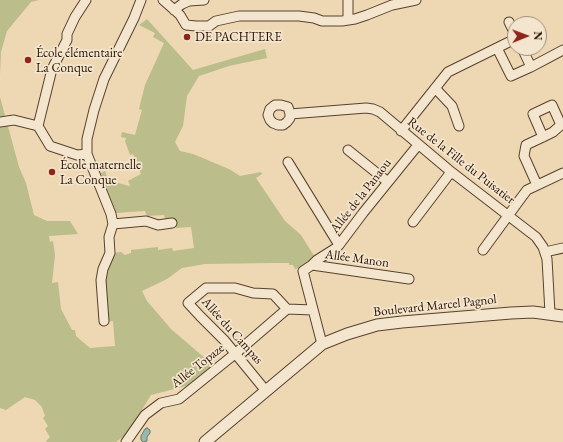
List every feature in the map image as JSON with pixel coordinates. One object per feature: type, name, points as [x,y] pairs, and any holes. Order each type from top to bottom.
[{"type":"street","points":[[86,0],[75,17],[67,34],[67,40],[52,69],[38,126],[50,146],[77,155],[87,154]]},
{"type":"street","points":[[104,320],[101,280],[102,269],[110,253],[109,237],[113,224],[112,214],[87,154],[86,139],[104,79],[134,18],[141,0]]},
{"type":"street","points":[[163,0],[180,15],[186,25],[196,26],[209,26],[216,21],[239,16],[299,16],[314,18],[322,21],[342,21],[368,15],[392,5],[416,0]]},
{"type":"street","points":[[174,10],[182,4],[204,0]]},
{"type":"street","points":[[348,0],[348,20]]},
{"type":"street","points":[[401,131],[448,72],[507,44]]},
{"type":"street","points":[[497,48],[511,76],[561,51]]},
{"type":"street","points":[[526,56],[531,67]]},
{"type":"street","points":[[435,88],[452,106],[459,126]]},
{"type":"street","name":"Rue de la Fille du Puisatier","points":[[290,114],[366,108],[380,112],[451,172],[536,237],[543,247],[547,259],[550,313]]},
{"type":"street","points":[[0,122],[14,120],[38,126]]},
{"type":"street","points":[[537,185],[524,156],[526,145],[543,136]]},
{"type":"street","name":"Allée de la Panaou","points":[[288,162],[339,245],[418,145]]},
{"type":"street","points":[[348,150],[388,182]]},
{"type":"street","points":[[413,222],[451,172]]},
{"type":"street","points":[[484,250],[527,190],[563,173]]},
{"type":"street","points":[[113,224],[146,221],[158,225],[172,224]]},
{"type":"street","points":[[312,265],[339,245]]},
{"type":"street","points":[[545,252],[563,248]]},
{"type":"street","name":"Allée Manon","points":[[313,310],[303,271],[312,265],[409,279]]},
{"type":"street","name":"Allée du Campas","points":[[266,391],[236,353],[188,303],[206,288],[235,288],[253,293],[273,294],[287,308]]},
{"type":"street","points":[[287,308],[313,310],[322,344]]},
{"type":"street","name":"Allée Topaze","points":[[126,442],[145,415],[161,403],[179,399],[236,353],[287,308]]},
{"type":"street","name":"Boulevard Marcel Pagnol","points":[[205,442],[322,344],[347,334],[377,325],[402,322],[533,312],[550,313],[563,316]]},
{"type":"green space","points":[[0,0],[39,0],[31,2],[7,31],[1,52],[0,75]]},
{"type":"green space","points":[[147,19],[193,70],[265,49],[267,58],[229,66],[199,76],[187,96],[183,126],[175,142],[180,151],[193,154],[229,169],[240,176],[261,172],[262,174],[256,178],[285,221],[301,235],[316,259],[310,265],[295,269],[293,265],[289,265],[289,263],[205,264],[182,268],[167,279],[142,291],[147,301],[171,329],[213,365],[190,385],[151,395],[128,433],[116,442],[47,442],[46,441],[50,437],[45,429],[48,426],[43,418],[45,416],[42,407],[35,400],[25,397],[6,410],[0,408],[0,97],[34,215],[47,221],[70,221],[78,234],[49,236],[50,242],[53,241],[55,255],[52,283],[58,282],[61,309],[72,330],[75,330],[76,336],[90,348],[115,346],[113,321],[107,322],[105,278],[106,269],[114,253],[121,252],[125,255],[131,253],[131,250],[158,247],[158,250],[172,248],[173,251],[194,248],[191,227],[176,228],[174,218],[165,219],[164,215],[147,216],[145,211],[116,213],[101,173],[105,171],[108,180],[113,178],[115,182],[129,186],[128,181],[141,174],[133,154],[130,155],[125,141],[126,138],[121,137],[122,132],[135,135],[142,110],[139,109],[145,85],[164,43],[153,37],[155,33],[139,25]]},
{"type":"water","points":[[147,428],[150,430],[150,433],[147,437],[147,441],[143,442],[141,440],[141,436]]},
{"type":"place","name":"DE PACHTERE","points":[[187,37]]},
{"type":"place","name":"École élémentaire La Conque","points":[[28,60]]},
{"type":"place","name":"École maternelle La Conque","points":[[52,172]]}]
